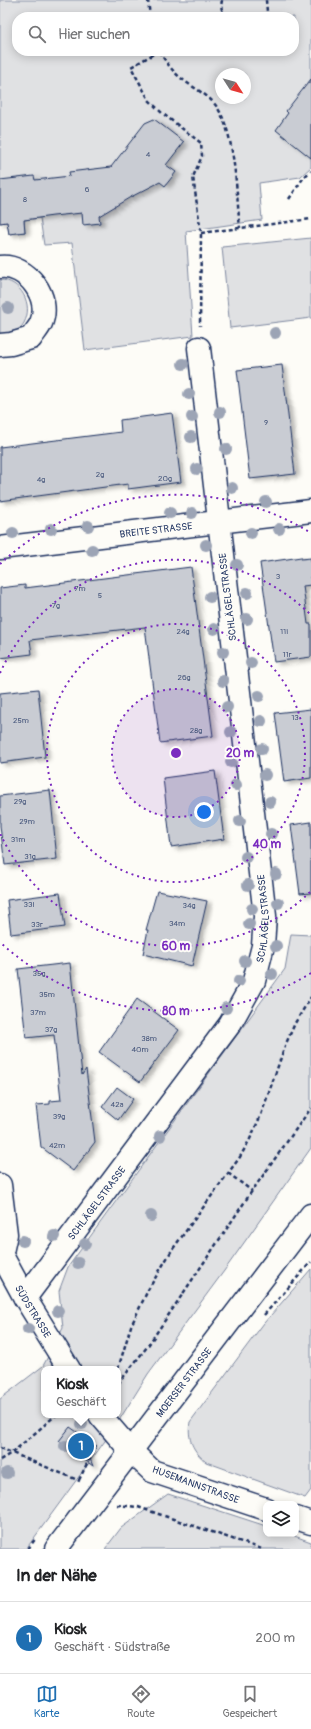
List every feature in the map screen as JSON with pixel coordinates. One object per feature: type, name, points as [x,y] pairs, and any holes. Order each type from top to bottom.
[{"type":"street","points":[[0,267],[22,271],[36,285],[43,305],[42,322],[31,338],[11,344],[0,345]]},
{"type":"street","name":"SCHLÄGELSTRASSE","points":[[25,1298],[230,1024],[254,981],[263,946],[265,916],[218,522],[199,348]]},
{"type":"street","name":"BREITE STRASSE","points":[[0,548],[311,511]]},
{"type":"street","points":[[0,1185],[6,1234],[1,1252]]},
{"type":"street","name":"MOERSER STRASSE","points":[[56,1549],[311,1215]]},
{"type":"street","name":"SÜDSTRASSE","points":[[1,1252],[25,1298],[67,1366]]},
{"type":"street","points":[[103,1419],[131,1451]]},
{"type":"street","name":"HUSEMANNSTRASSE","points":[[131,1451],[152,1471],[263,1508]]},
{"type":"street","points":[[299,1519],[311,1523]]},
{"type":"path","points":[[148,0],[149,12]]},
{"type":"path","points":[[222,0],[223,12]]},
{"type":"path","points":[[266,0],[267,12]]},
{"type":"path","points":[[150,56],[131,67],[149,100],[162,113],[201,143],[202,156],[193,177],[201,233],[199,348]]},
{"type":"path","points":[[162,56],[168,66],[213,102],[223,118],[230,135],[240,228]]},
{"type":"path","points":[[289,198],[304,177],[311,171]]},
{"type":"path","points":[[201,233],[311,219]]},
{"type":"path","points":[[119,1366],[131,1326],[148,1290],[172,1250],[228,1173],[250,1139],[261,1115],[285,1046],[295,1023],[311,997]]},
{"type":"path","points":[[121,1380],[147,1347],[252,1191],[311,1108]]},
{"type":"path","points":[[228,1173],[252,1191]]},
{"type":"path","points":[[0,1460],[13,1452],[53,1418]]},
{"type":"path","points":[[74,1487],[79,1480],[103,1419]]},
{"type":"path","points":[[0,1448],[79,1480],[112,1504],[138,1507],[262,1549]]},
{"type":"path","points":[[28,1549],[37,1536]]},
{"type":"shaded area","points":[[0,0],[311,0],[311,167],[300,177],[259,183],[262,220],[186,231],[193,336],[85,350],[72,243],[44,245],[40,218],[24,220],[25,232],[9,234],[7,222],[0,223]]},
{"type":"shaded area","points":[[311,238],[311,318],[230,328],[222,247]]},
{"type":"shaded area","points":[[0,280],[14,284],[24,295],[27,316],[22,326],[17,331],[0,336]]},
{"type":"shaded area","points":[[291,934],[311,935],[311,1148],[224,1271],[148,1374],[121,1417],[121,1366],[43,1366],[63,1328],[59,1291],[68,1267],[285,969]]},
{"type":"shaded area","points":[[311,1269],[311,1490],[305,1498],[206,1462],[194,1449],[190,1439],[189,1428],[190,1422],[264,1323]]},
{"type":"shaded area","points":[[41,1368],[41,1418],[120,1418],[26,1549],[0,1549],[0,1399]]},
{"type":"shaded area","points":[[168,1494],[263,1525],[263,1537],[297,1537],[311,1542],[311,1549],[105,1549],[121,1528]]},
{"type":"building","points":[[311,79],[311,158],[276,130],[288,113],[286,111]]},
{"type":"building","points":[[154,119],[184,142],[166,165],[176,172],[165,186],[160,182],[129,198],[99,216],[100,223],[83,225],[82,213],[53,216],[24,220],[25,232],[9,234],[7,222],[0,223],[0,180],[34,176],[35,180],[70,176],[69,172],[111,167],[145,123]]},
{"type":"building","points":[[282,365],[295,474],[250,479],[237,370]]},
{"type":"building","points":[[172,413],[181,482],[128,489],[128,484],[0,501],[0,447],[121,432],[120,420]]},
{"type":"building","points":[[301,557],[301,559],[311,558],[311,585],[303,586],[308,624],[311,624],[311,657],[274,662],[260,563]]},
{"type":"building","points":[[191,567],[213,736],[160,743],[145,627],[30,640],[32,654],[0,658],[0,588],[25,585],[25,588]]},
{"type":"building","points":[[38,689],[45,757],[0,763],[0,693]]},
{"type":"building","points":[[311,709],[311,778],[284,782],[275,713]]},
{"type":"building","points":[[215,771],[224,839],[171,847],[163,778]]},
{"type":"building","points":[[50,790],[57,859],[5,865],[0,826],[0,796]]},
{"type":"building","points":[[311,822],[311,893],[300,894],[291,825]]},
{"type":"building","points":[[157,891],[207,901],[192,966],[143,954],[148,930],[146,930]]},
{"type":"building","points":[[60,893],[65,927],[11,934],[7,900]]},
{"type":"building","points":[[70,963],[82,1075],[86,1069],[95,1142],[73,1171],[41,1147],[36,1105],[50,1104],[50,1101],[61,1100],[54,1035],[26,1038],[18,969]]},
{"type":"building","points":[[137,999],[179,1030],[140,1082],[99,1052]]},
{"type":"building","points":[[117,1087],[133,1099],[118,1120],[102,1107]]},
{"type":"building","points":[[70,1427],[80,1434],[93,1466],[59,1441]]},
{"type":"place","name":"Kiosk","points":[[81,1446]]}]
